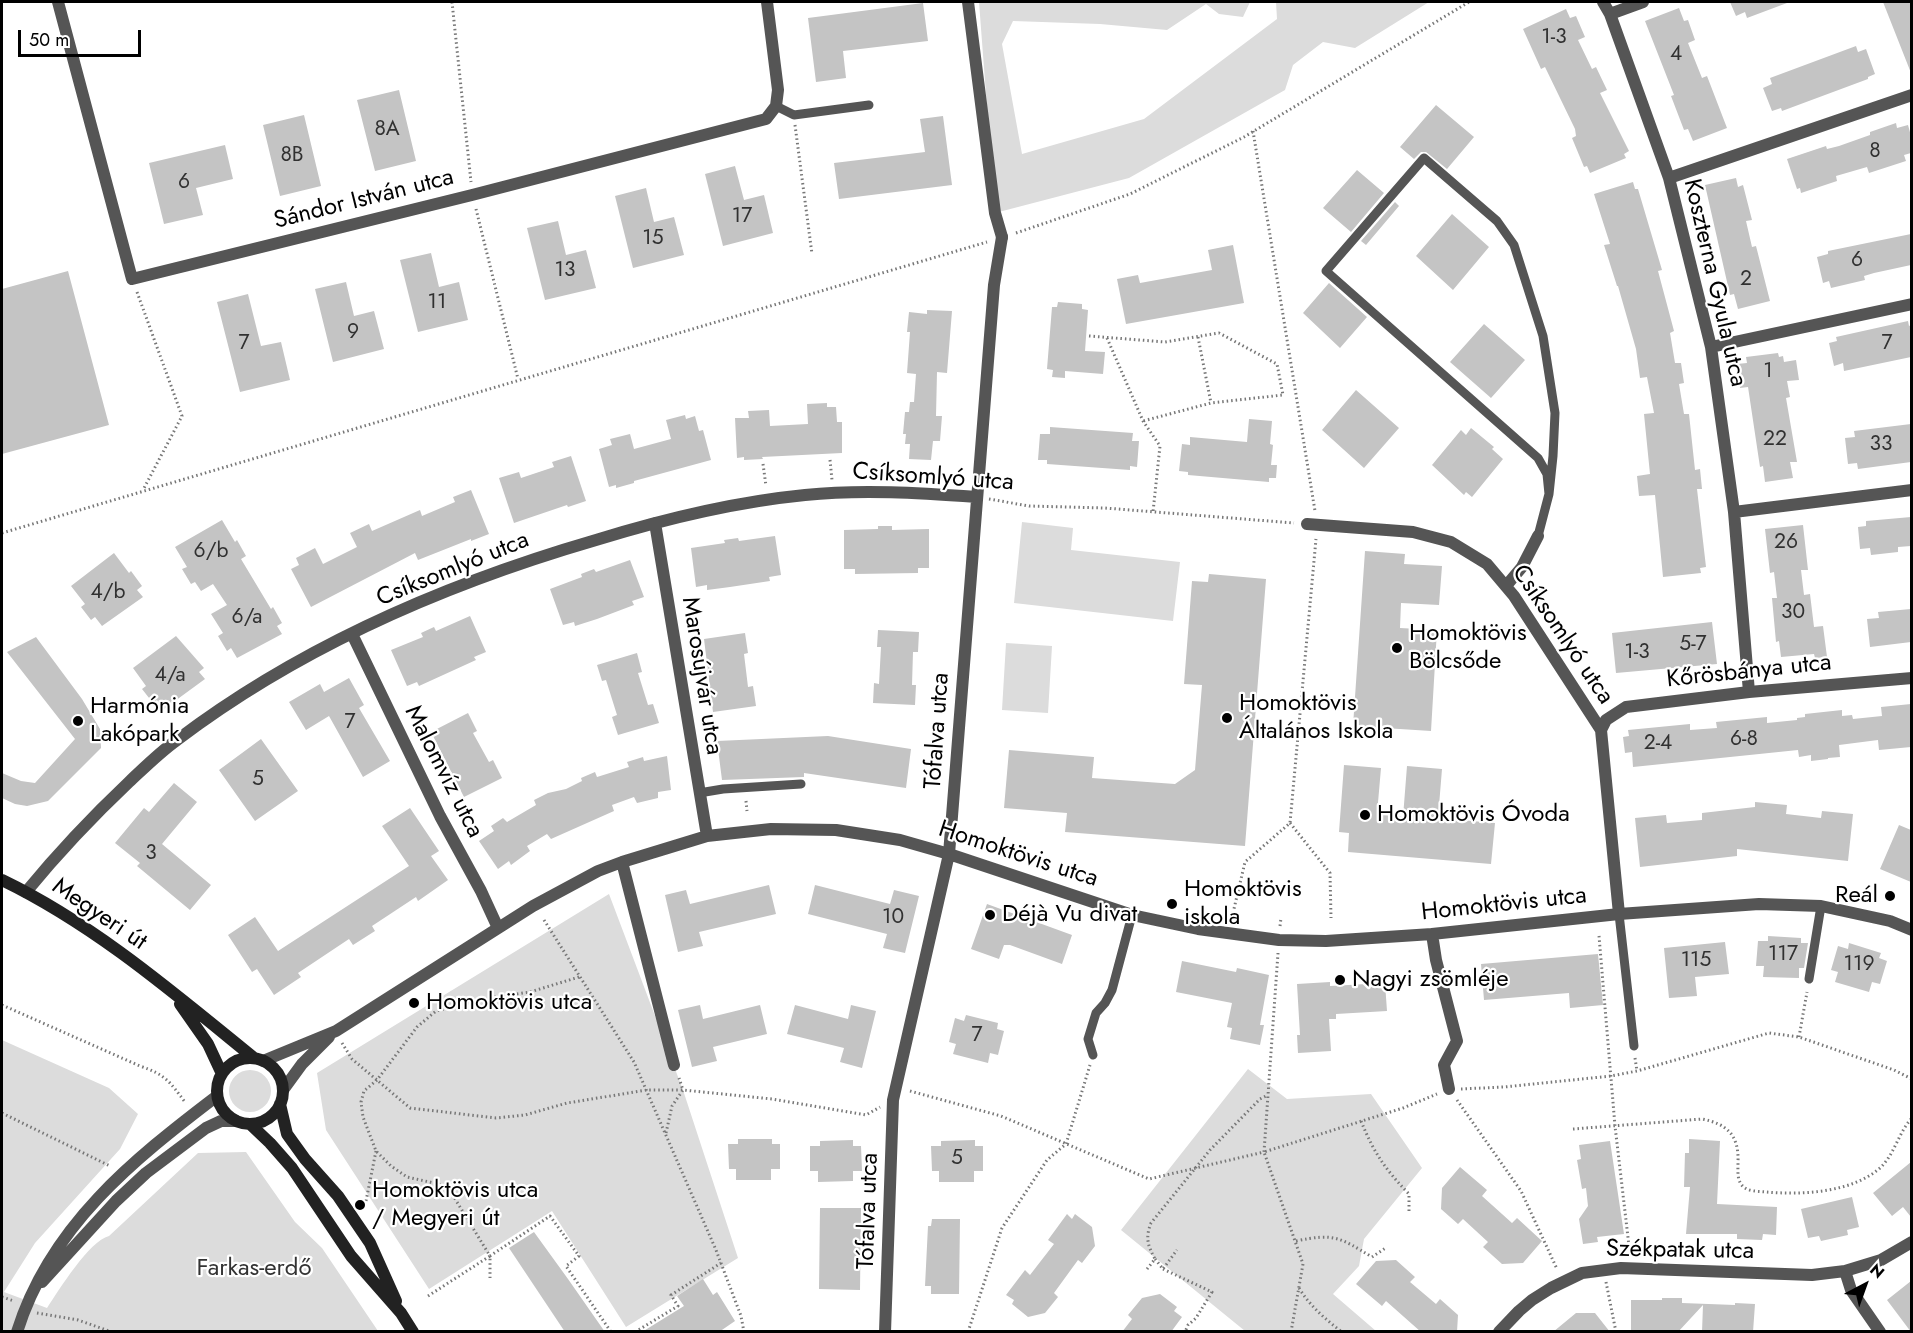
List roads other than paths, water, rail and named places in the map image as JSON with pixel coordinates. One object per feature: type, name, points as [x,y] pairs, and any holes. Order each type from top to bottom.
[{"type":"main road","name":"Megyeri út","points":[[2,880],[26,892],[124,954],[277,1072],[283,1090]]},
{"type":"main road","name":"Megyeri út","points":[[170,991],[208,1044],[222,1074]]},
{"type":"main road","points":[[259,1059],[245,1058],[235,1061],[218,1081],[217,1096],[224,1110],[236,1121],[250,1124],[268,1119],[280,1104]]},
{"type":"main road","points":[[283,1090],[280,1104],[287,1134],[305,1159],[338,1196],[370,1242],[401,1313],[413,1332]]},
{"type":"main road","points":[[250,1124],[292,1168],[351,1256],[401,1313]]},
{"type":"street","name":"Sándor István utca","points":[[58,2],[132,279],[461,198],[766,119],[776,106]]},
{"type":"street","points":[[767,2],[778,90],[776,106]]},
{"type":"street","name":"Tófalva utca","points":[[885,1332],[893,1100],[949,854],[994,285],[1002,237],[994,213],[968,2]]},
{"type":"street","name":"Koszterna Gyula utca","points":[[1603,2],[1610,14],[1669,178],[1711,347],[1734,512],[1749,692]]},
{"type":"street","points":[[1610,14],[1643,2]]},
{"type":"street","points":[[1669,178],[1911,95]]},
{"type":"street","points":[[1711,347],[1911,304]]},
{"type":"street","points":[[1734,512],[1911,490]]},
{"type":"street","name":"Csíksomlyó utca","points":[[26,892],[93,817],[176,740],[257,686],[352,634],[498,571],[655,523],[737,504],[831,493],[891,491],[977,497]]},
{"type":"street","name":"Marosújvár utca","points":[[655,523],[707,836]]},
{"type":"street","name":"Csíksomlyó utca","points":[[1312,525],[1413,532],[1451,542],[1487,564],[1514,596],[1601,730],[1619,914]]},
{"type":"street","points":[[1506,586],[1522,567],[1538,536]]},
{"type":"street","name":"Malomvíz utca","points":[[352,634],[440,816],[481,891],[498,928]]},
{"type":"street","name":"Kőrösbánya utca","points":[[1601,730],[1606,720],[1626,707],[1749,692],[1911,678]]},
{"type":"street","name":"Homoktövis utca","points":[[283,1090],[302,1064],[336,1031],[568,886],[622,862],[707,836],[771,829],[836,830],[900,840],[1132,915],[1198,929],[1279,940],[1326,941],[1432,934],[1619,914],[1759,904],[1821,906],[1890,921],[1911,930]]},
{"type":"street","points":[[622,862],[674,1065]]},
{"type":"street","points":[[1432,934],[1436,960],[1457,1041],[1444,1065],[1449,1089]]},
{"type":"street","name":"Homoktövis utca","points":[[259,1059],[336,1031]]},
{"type":"street","points":[[32,1294],[48,1262],[93,1202],[134,1162],[217,1096]]},
{"type":"street","points":[[17,1332],[21,1306],[116,1201],[146,1173],[207,1128],[221,1121],[236,1121]]},
{"type":"street","name":"Székpatak utca","points":[[1499,1332],[1519,1311],[1563,1282],[1582,1273],[1604,1269],[1640,1268],[1812,1275],[1845,1271],[1881,1260],[1911,1242]]},
{"type":"street","points":[[1845,1271],[1851,1290],[1880,1332]]},
{"type":"lane","points":[[776,106],[794,115],[869,105]]},
{"type":"lane","points":[[1538,536],[1549,494],[1555,413],[1543,336],[1514,245],[1497,221],[1424,158],[1326,271],[1538,458],[1547,474],[1549,494]]},
{"type":"lane","points":[[699,793],[723,789],[801,784]]},
{"type":"lane","points":[[1809,979],[1821,906]]},
{"type":"lane","points":[[1619,914],[1634,1046]]},
{"type":"lane","points":[[1093,1056],[1088,1039],[1096,1012],[1105,1003],[1112,990],[1132,915]]},
{"type":"place","name":"Homoktövis Bölcsőde","points":[[1397,648]]},
{"type":"place","name":"Homoktövis Általános Iskola","points":[[1227,718]]},
{"type":"place","name":"Harmónia Lakópark","points":[[78,721]]},
{"type":"place","name":"Homoktövis Óvoda","points":[[1365,815]]},
{"type":"place","name":"Reál","points":[[1890,896]]},
{"type":"place","name":"Homoktövis iskola","points":[[1172,904]]},
{"type":"place","name":"Déjà Vu divat","points":[[990,915]]},
{"type":"place","name":"Nagyi zsömléje","points":[[1340,980]]},
{"type":"place","name":"Homoktövis utca","points":[[414,1003]]},
{"type":"place","name":"Homoktövis utca / Megyeri út","points":[[360,1205]]},
{"type":"park label","name":"Farkas-erdő","points":[[254,1269]]}]
